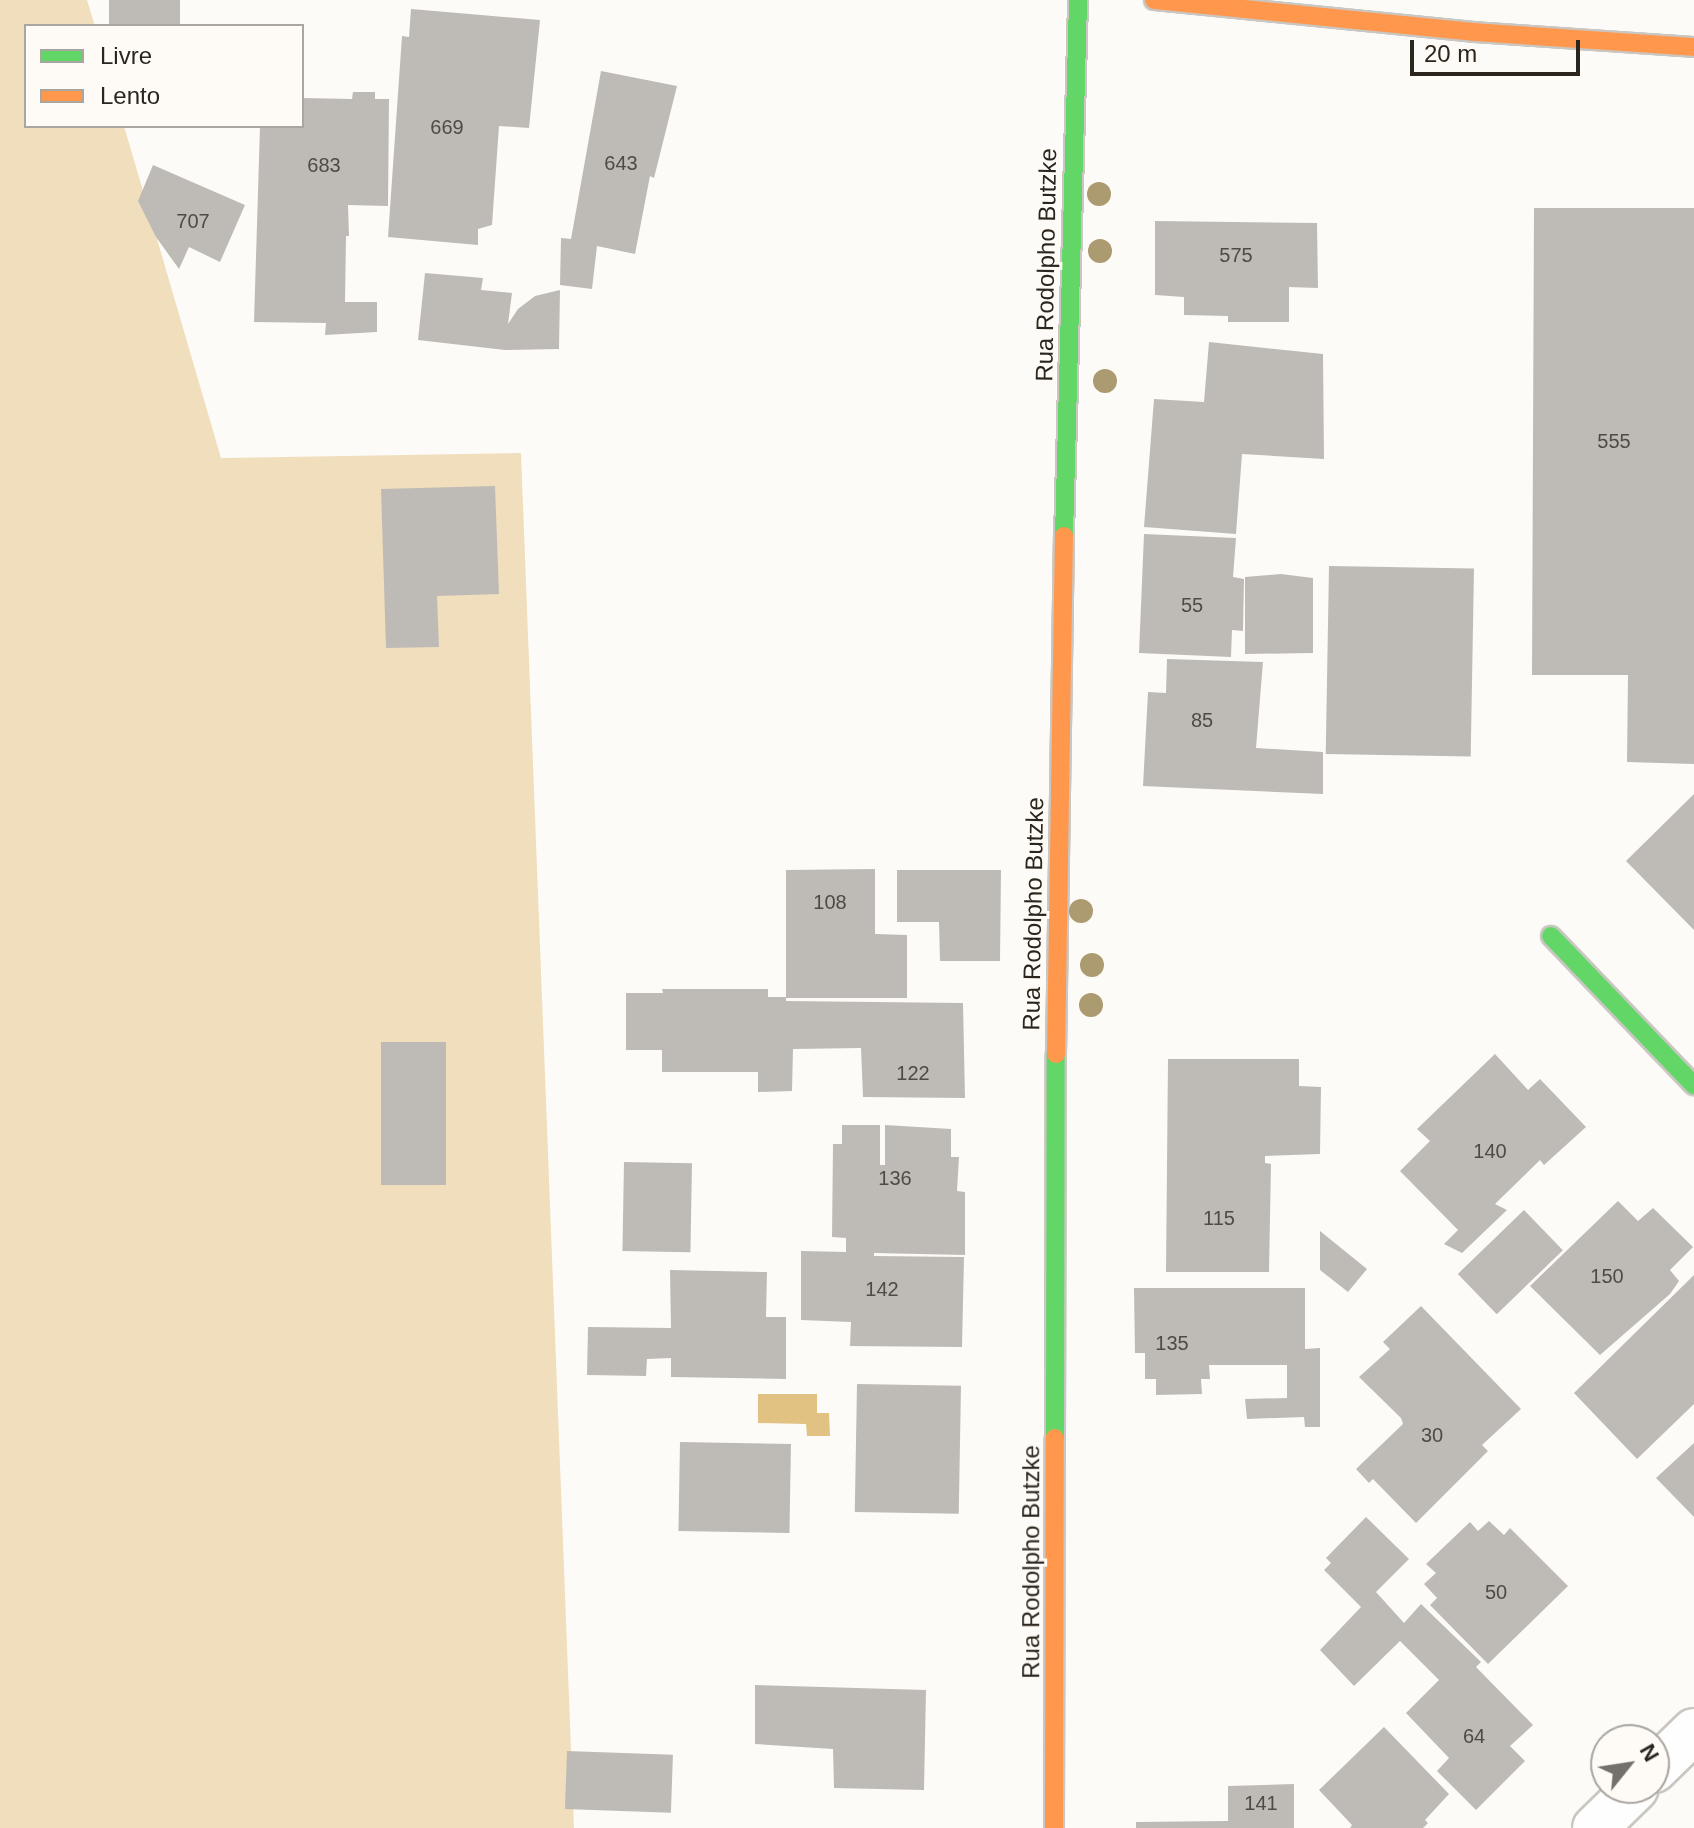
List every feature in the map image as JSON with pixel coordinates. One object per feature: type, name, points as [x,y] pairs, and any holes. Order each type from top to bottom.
[{"type":"street","name":"Rua Rodolpho Butzke","points":[[1054,1828],[1056,873],[1078,0]]},
{"type":"street","points":[[1154,0],[1474,32],[1694,47]]},
{"type":"street","points":[[1551,936],[1694,1085]]},
{"type":"street","points":[[1670,1754],[1694,1731]]},
{"type":"street","points":[[1595,1828],[1620,1804]]},
{"type":"shaded area","points":[[0,0],[87,0],[94,24],[24,24],[24,128],[125,128],[221,458],[521,453],[574,1828],[0,1828]]},
{"type":"shaded area","points":[[758,1394],[817,1394],[817,1413],[829,1413],[830,1436],[807,1436],[806,1424],[758,1423]]},
{"type":"building","points":[[109,0],[180,0],[180,24],[109,24]]},
{"type":"building","points":[[411,9],[540,20],[529,128],[499,126],[492,225],[478,229],[478,245],[388,237],[402,36],[409,37]]},
{"type":"building","points":[[601,71],[677,86],[654,178],[650,176],[635,254],[597,246],[592,289],[560,285],[561,238],[571,239]]},
{"type":"building","points":[[353,92],[375,92],[375,99],[389,99],[388,206],[348,205],[349,236],[346,236],[345,302],[377,302],[377,332],[325,335],[326,323],[254,322],[260,128],[304,128],[304,98],[352,99]]},
{"type":"building","points":[[153,165],[245,205],[220,262],[189,247],[179,269],[156,237],[138,201]]},
{"type":"building","points":[[1534,208],[1694,208],[1694,764],[1627,762],[1628,675],[1532,675]]},
{"type":"building","points":[[1155,221],[1317,223],[1318,288],[1289,287],[1289,322],[1228,322],[1228,316],[1184,315],[1184,297],[1155,295]]},
{"type":"building","points":[[425,273],[483,278],[481,290],[512,293],[508,324],[518,309],[535,296],[560,290],[559,349],[505,350],[418,340]]},
{"type":"building","points":[[1209,342],[1323,354],[1324,459],[1242,454],[1236,534],[1144,527],[1154,399],[1204,402]]},
{"type":"building","points":[[495,486],[499,594],[437,596],[439,647],[386,648],[381,489]]},
{"type":"building","points":[[1144,534],[1236,538],[1233,577],[1244,579],[1243,631],[1232,630],[1231,657],[1139,653]]},
{"type":"building","points":[[1329,566],[1474,569],[1471,757],[1326,754]]},
{"type":"building","points":[[1281,574],[1313,578],[1313,653],[1245,654],[1245,577]]},
{"type":"building","points":[[1167,659],[1263,662],[1256,748],[1323,752],[1323,794],[1143,786],[1148,692],[1166,693]]},
{"type":"building","points":[[1694,794],[1694,930],[1626,861]]},
{"type":"building","points":[[875,869],[875,934],[907,935],[907,998],[786,998],[786,870]]},
{"type":"building","points":[[897,870],[1001,870],[1000,961],[940,961],[939,922],[897,922]]},
{"type":"building","points":[[662,989],[768,989],[768,997],[786,997],[786,1001],[963,1003],[965,1098],[863,1097],[861,1048],[793,1049],[792,1091],[758,1092],[758,1072],[662,1072],[662,1050],[626,1050],[626,993],[663,993]]},
{"type":"building","points":[[381,1042],[446,1042],[446,1185],[381,1185]]},
{"type":"building","points":[[1495,1054],[1528,1090],[1540,1079],[1586,1127],[1544,1165],[1540,1160],[1495,1204],[1507,1210],[1462,1253],[1444,1244],[1458,1230],[1400,1171],[1430,1141],[1417,1129]]},
{"type":"building","points":[[1168,1059],[1299,1059],[1299,1086],[1321,1087],[1320,1154],[1265,1156],[1265,1163],[1271,1164],[1269,1272],[1166,1272]]},
{"type":"building","points":[[842,1125],[880,1125],[880,1165],[885,1165],[885,1125],[951,1129],[951,1157],[959,1157],[957,1191],[965,1192],[965,1255],[874,1253],[874,1256],[964,1257],[962,1347],[850,1346],[851,1322],[801,1320],[801,1251],[846,1252],[846,1238],[832,1237],[833,1144],[842,1144]]},
{"type":"building","points":[[624,1162],[692,1163],[690,1252],[622,1251]]},
{"type":"building","points":[[1618,1201],[1638,1221],[1653,1208],[1693,1247],[1670,1270],[1679,1281],[1670,1294],[1600,1355],[1530,1286]]},
{"type":"building","points":[[1524,1210],[1563,1250],[1497,1314],[1458,1274]]},
{"type":"building","points":[[1320,1231],[1367,1269],[1348,1292],[1320,1270]]},
{"type":"building","points":[[670,1270],[767,1272],[766,1317],[786,1317],[786,1379],[671,1377],[671,1358],[647,1359],[646,1376],[587,1375],[588,1327],[671,1328]]},
{"type":"building","points":[[1694,1275],[1694,1404],[1637,1459],[1574,1393]]},
{"type":"building","points":[[1134,1288],[1305,1288],[1305,1349],[1320,1348],[1320,1427],[1305,1427],[1304,1417],[1247,1419],[1245,1399],[1287,1398],[1287,1365],[1209,1365],[1210,1379],[1201,1379],[1202,1394],[1156,1395],[1156,1379],[1145,1379],[1145,1353],[1135,1353]]},
{"type":"building","points":[[1421,1306],[1521,1409],[1482,1445],[1488,1451],[1416,1523],[1373,1479],[1369,1483],[1356,1469],[1403,1424],[1401,1418],[1359,1377],[1390,1349],[1383,1342]]},
{"type":"building","points":[[857,1384],[961,1386],[959,1514],[855,1512]]},
{"type":"building","points":[[680,1442],[791,1444],[789,1533],[678,1531]]},
{"type":"building","points":[[1694,1443],[1694,1517],[1656,1478]]},
{"type":"building","points":[[1366,1517],[1409,1559],[1376,1592],[1404,1623],[1421,1604],[1481,1662],[1476,1667],[1533,1725],[1510,1746],[1525,1761],[1476,1810],[1437,1771],[1449,1758],[1406,1713],[1439,1680],[1400,1641],[1354,1686],[1320,1650],[1361,1607],[1324,1570],[1331,1563],[1326,1558]]},
{"type":"building","points":[[1489,1521],[1504,1535],[1510,1528],[1568,1586],[1488,1664],[1430,1605],[1437,1598],[1424,1584],[1436,1573],[1426,1564],[1470,1522],[1478,1531]]},
{"type":"building","points":[[755,1685],[926,1690],[924,1790],[834,1788],[833,1749],[755,1744]]},
{"type":"building","points":[[1384,1727],[1449,1794],[1425,1820],[1428,1823],[1423,1828],[1350,1828],[1352,1825],[1319,1790]]},
{"type":"building","points":[[567,1751],[673,1755],[671,1813],[565,1809]]},
{"type":"building","points":[[1294,1784],[1294,1828],[1136,1828],[1136,1822],[1228,1821],[1228,1786]]},
{"type":"traffic: fast","points":[[1064,536],[1078,0]]},
{"type":"traffic: fast","points":[[1551,936],[1694,1085]]},
{"type":"traffic: fast","points":[[1055,1438],[1056,1054]]},
{"type":"traffic: slow","points":[[1154,0],[1474,32],[1694,47]]},
{"type":"traffic: slow","points":[[1056,1054],[1064,536]]},
{"type":"traffic: slow","points":[[1054,1828],[1055,1438]]}]
